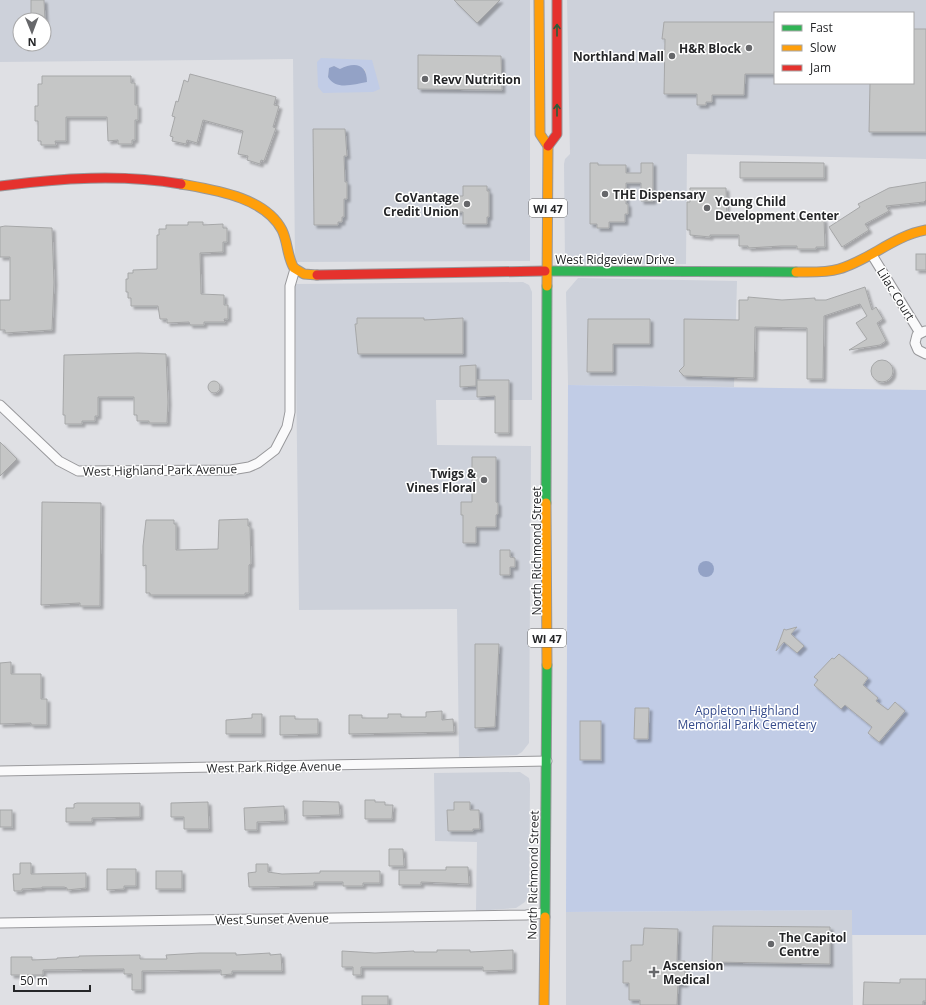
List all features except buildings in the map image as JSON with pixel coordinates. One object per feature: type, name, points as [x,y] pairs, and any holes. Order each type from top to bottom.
[{"type":"main road","name":"North Richmond Street","points":[[539,0],[540,134],[548,146],[547,761],[544,1005]]},
{"type":"main road","name":"North Richmond Street","points":[[548,146],[557,134],[557,0]]},
{"type":"main road","points":[[0,186],[72,177],[126,177],[184,184],[228,195],[258,207],[274,219],[284,233],[295,269]]},
{"type":"main road","name":"West Ridgeview Drive","points":[[295,269],[302,274],[313,275],[547,271],[827,272],[849,267],[908,233],[926,230]]},
{"type":"street","name":"Lilac Court","points":[[872,255],[923,332],[916,339],[916,346],[921,352],[926,354]]},
{"type":"street","name":"West Highland Park Avenue","points":[[0,405],[58,461],[78,471],[231,470],[258,464],[275,450],[287,427],[290,412],[290,286],[295,269]]},
{"type":"street","name":"West Park Ridge Avenue","points":[[0,771],[547,761]]},
{"type":"street","name":"West Sunset Avenue","points":[[0,923],[544,914]]},
{"type":"shaded area","points":[[0,0],[530,0],[530,261],[295,262],[293,59],[0,62]]},
{"type":"shaded area","name":"Northland Mall","points":[[567,0],[926,0],[926,159],[687,154],[686,264],[574,264],[565,262],[565,159],[570,154]]},
{"type":"shaded area","points":[[350,65],[359,66],[365,71],[367,82],[346,86],[336,84],[328,77],[329,68],[334,66],[340,69]]},
{"type":"shaded area","points":[[578,278],[737,281],[734,387],[568,385],[566,292]]},
{"type":"shaded area","points":[[523,282],[529,285],[532,292],[532,400],[436,400],[437,445],[531,446],[529,743],[522,752],[517,755],[459,757],[457,609],[299,610],[295,284]]},
{"type":"shaded area","points":[[703,561],[709,561],[714,566],[712,575],[709,577],[703,577],[698,572],[698,566]]},
{"type":"shaded area","points":[[520,772],[529,778],[530,784],[529,893],[525,902],[516,908],[476,911],[477,842],[435,841],[434,773]]},
{"type":"shaded area","points":[[852,910],[853,1005],[566,1005],[566,912]]},
{"type":"green space","points":[[321,58],[372,60],[380,89],[373,92],[323,93],[318,87],[317,62]],"holes":[[[334,66],[340,69],[365,69],[367,82],[328,77],[329,68]]]},
{"type":"green space","name":"Appleton Highland Memorial Park Cemetery","points":[[568,385],[926,390],[926,935],[852,935],[852,910],[566,912]]},
{"type":"traffic: fast","points":[[545,271],[796,272]]},
{"type":"traffic: fast","points":[[546,503],[547,286]]},
{"type":"traffic: fast","points":[[545,917],[547,665]]},
{"type":"traffic: slow","points":[[539,0],[540,134],[548,146],[547,286]]},
{"type":"traffic: slow","points":[[181,184],[223,192],[238,197],[264,210],[274,219],[282,230],[294,268],[304,274],[317,275]]},
{"type":"traffic: slow","points":[[796,272],[823,272],[839,269],[861,260],[903,237],[926,230]]},
{"type":"traffic: slow","points":[[546,503],[547,665]]},
{"type":"traffic: slow","points":[[544,1005],[545,917]]},
{"type":"traffic: jam","points":[[548,146],[557,134],[557,0]]},
{"type":"traffic: jam","points":[[0,186],[91,178],[136,179],[181,184]]},
{"type":"traffic: jam","points":[[317,275],[545,271]]},
{"type":"place","name":"H&R Block","points":[[749,48]]},
{"type":"place","name":"Northland Mall","points":[[672,56]]},
{"type":"place","name":"Revv Nutrition","points":[[425,79]]},
{"type":"place","name":"THE Dispensary","points":[[605,194]]},
{"type":"place","name":"CoVantage Credit Union","points":[[467,204]]},
{"type":"place","name":"Young Child Development Center","points":[[707,208]]},
{"type":"place","name":"Twigs & Vines Floral","points":[[484,480]]},
{"type":"place","name":"The Capitol Centre","points":[[771,944]]},
{"type":"place","name":"Ascension Medical","points":[[654,972]]}]
